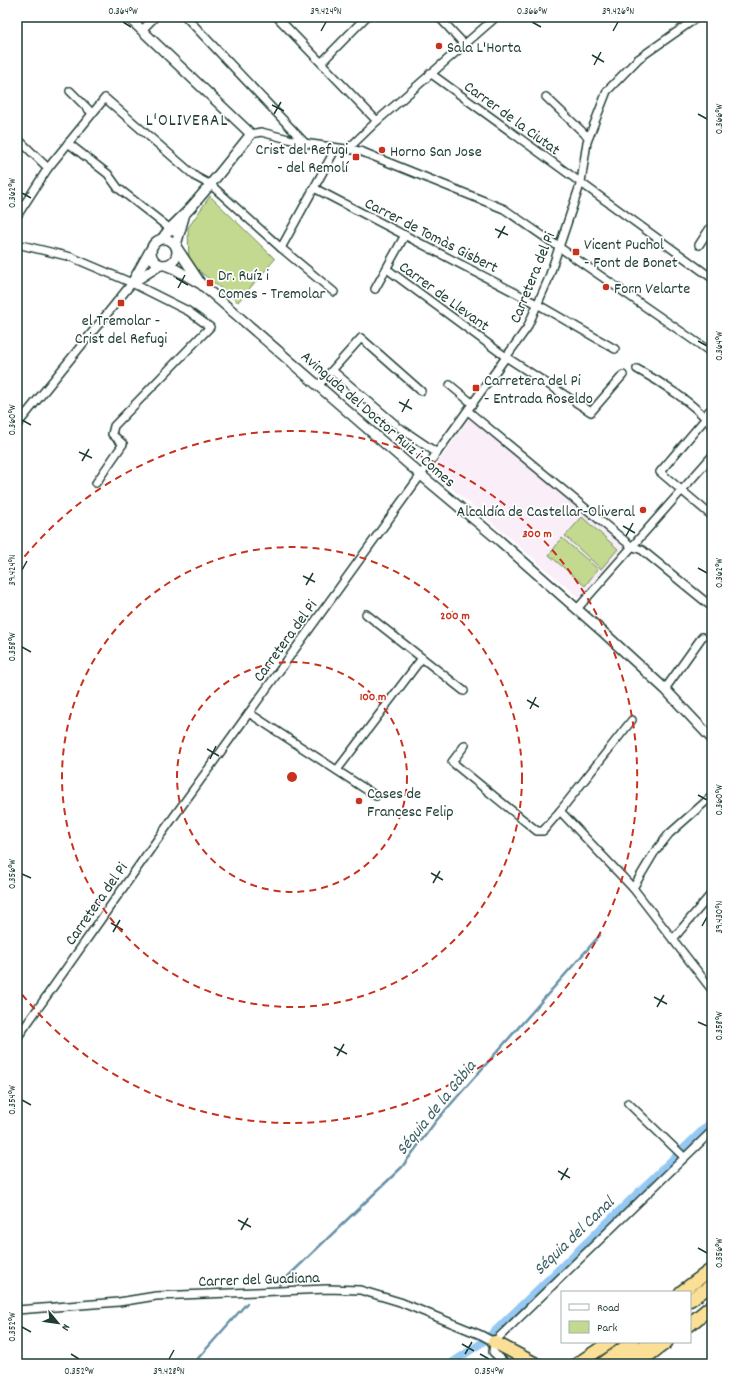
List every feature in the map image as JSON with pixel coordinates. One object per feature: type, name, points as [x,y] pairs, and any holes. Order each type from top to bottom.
[{"type":"highway","points":[[682,1291],[712,1269]]},
{"type":"highway","points":[[691,1299],[712,1285]]},
{"type":"highway","points":[[691,1317],[712,1305]]},
{"type":"highway","points":[[691,1323],[712,1305]]},
{"type":"highway","points":[[494,1342],[519,1364]]},
{"type":"highway","points":[[494,1342],[536,1364]]},
{"type":"highway","points":[[577,1364],[608,1343]]},
{"type":"highway","points":[[585,1364],[613,1343]]},
{"type":"highway","points":[[602,1364],[631,1343]]},
{"type":"highway","points":[[613,1364],[649,1343]]},
{"type":"highway","points":[[636,1364],[665,1343]]},
{"type":"street","points":[[128,17],[251,134]]},
{"type":"street","points":[[142,30],[155,17]]},
{"type":"street","points":[[186,17],[304,142]]},
{"type":"street","points":[[277,17],[322,62],[377,121]]},
{"type":"street","points":[[322,62],[366,17]]},
{"type":"street","points":[[439,17],[464,44]]},
{"type":"street","points":[[349,148],[430,73],[496,17]]},
{"type":"street","name":"Carretera del Pi","points":[[17,1038],[249,712],[527,328],[548,280],[581,182],[588,137],[607,91],[627,69],[651,49],[698,17]]},
{"type":"street","name":"Carrer de la Ciutat","points":[[430,73],[571,177],[581,182],[712,278]]},
{"type":"street","points":[[70,91],[91,112]]},
{"type":"street","points":[[546,97],[588,137]]},
{"type":"street","points":[[17,216],[48,168],[91,112],[104,98],[196,176],[211,185],[280,248],[334,292]]},
{"type":"street","points":[[162,239],[168,228],[184,215],[211,185],[251,134],[261,132],[336,148],[349,148],[504,209],[712,353]]},
{"type":"street","points":[[18,139],[48,168]]},
{"type":"street","points":[[68,143],[108,174],[118,188],[178,235]]},
{"type":"street","points":[[280,248],[336,148]]},
{"type":"street","name":"Carrer de Tomàs Gisbert","points":[[314,188],[537,304],[615,349]]},
{"type":"street","points":[[132,283],[162,265],[174,262],[176,258],[178,235],[184,215]]},
{"type":"street","points":[[699,245],[710,228],[712,228]]},
{"type":"street","points":[[375,289],[405,235]]},
{"type":"street","points":[[17,425],[132,283],[157,241],[162,239],[171,240],[176,247]]},
{"type":"street","points":[[17,244],[71,257],[132,283],[188,311],[210,327],[114,426],[112,434],[123,444],[96,483]]},
{"type":"street","name":"Avinguda del Doctor Ruiz i Comes","points":[[176,247],[201,284]]},
{"type":"street","points":[[152,249],[153,258],[162,265]]},
{"type":"street","name":"Avinguda del Doctor Ruiz i Comes","points":[[162,265],[175,269],[201,284],[421,475],[500,541],[665,689],[712,739]]},
{"type":"street","name":"Carrer de Llevant","points":[[386,269],[506,357],[591,412],[623,375]]},
{"type":"street","points":[[318,386],[361,338],[420,391]]},
{"type":"street","points":[[637,369],[662,382],[706,418],[712,426]]},
{"type":"street","name":"Avinguda del Doctor Ruiz i Comes","points":[[332,371],[398,426],[437,453]]},
{"type":"street","points":[[450,385],[473,404]]},
{"type":"street","points":[[712,408],[708,412],[706,418],[660,472],[712,516]]},
{"type":"street","points":[[468,411],[631,546],[642,550],[712,607]]},
{"type":"street","points":[[577,609],[712,456]]},
{"type":"street","points":[[366,614],[464,691]]},
{"type":"street","points":[[665,689],[702,638]]},
{"type":"street","points":[[337,770],[422,658]]},
{"type":"street","points":[[249,712],[376,796]]},
{"type":"street","points":[[465,745],[452,762],[537,831],[543,831],[632,720]]},
{"type":"street","points":[[633,888],[654,853],[668,834],[712,796]]},
{"type":"street","points":[[560,811],[633,888],[712,990]]},
{"type":"street","points":[[673,939],[712,893]]},
{"type":"street","points":[[628,1103],[684,1157]]},
{"type":"street","points":[[506,1364],[493,1352],[494,1342],[712,1131]]},
{"type":"street","name":"Carrer del Guadiana","points":[[17,1310],[119,1302],[156,1296],[327,1289],[359,1290],[400,1302],[481,1335],[494,1342]]},
{"type":"shaded area","points":[[470,417],[624,547],[579,598],[432,471]]},
{"type":"green space","points":[[210,196],[275,259],[238,302],[189,263],[188,228]]},
{"type":"green space","points":[[582,517],[618,549],[601,569],[565,536]]},
{"type":"green space","points":[[562,538],[598,569],[585,586],[549,555]]},
{"type":"waterway","name":"Séquia de la Gàbia","points":[[279,1285],[402,1167],[436,1121],[600,935]]},
{"type":"waterway","name":"Séquia del Canal","points":[[450,1364],[483,1342],[496,1330],[712,1121]]},
{"type":"waterway","name":"Séquia de la Gàbia","points":[[193,1364],[247,1303]]},
{"type":"place","name":"Sala L'Horta","points":[[439,46]]},
{"type":"place","name":"Horno San Jose","points":[[382,150]]},
{"type":"place","name":"Crist del Refugi - del Remolí","points":[[356,157]]},
{"type":"place","name":"Vicent Puchol - Font de Bonet","points":[[576,252]]},
{"type":"place","name":"Dr. Ruíz i Comes - Tremolar","points":[[210,283]]},
{"type":"place","name":"Forn Velarte","points":[[606,287]]},
{"type":"place","name":"el Tremolar - Crist del Refugi","points":[[121,303]]},
{"type":"place","name":"Carretera del Pi - Entrada Roseldo","points":[[476,388]]},
{"type":"place","name":"Alcaldía de Castellar-Oliveral","points":[[643,510]]},
{"type":"place","name":"Cases de Francesc Felip","points":[[359,801]]},
{"type":"district","name":"L'OLIVERAL","points":[[187,119]]}]
